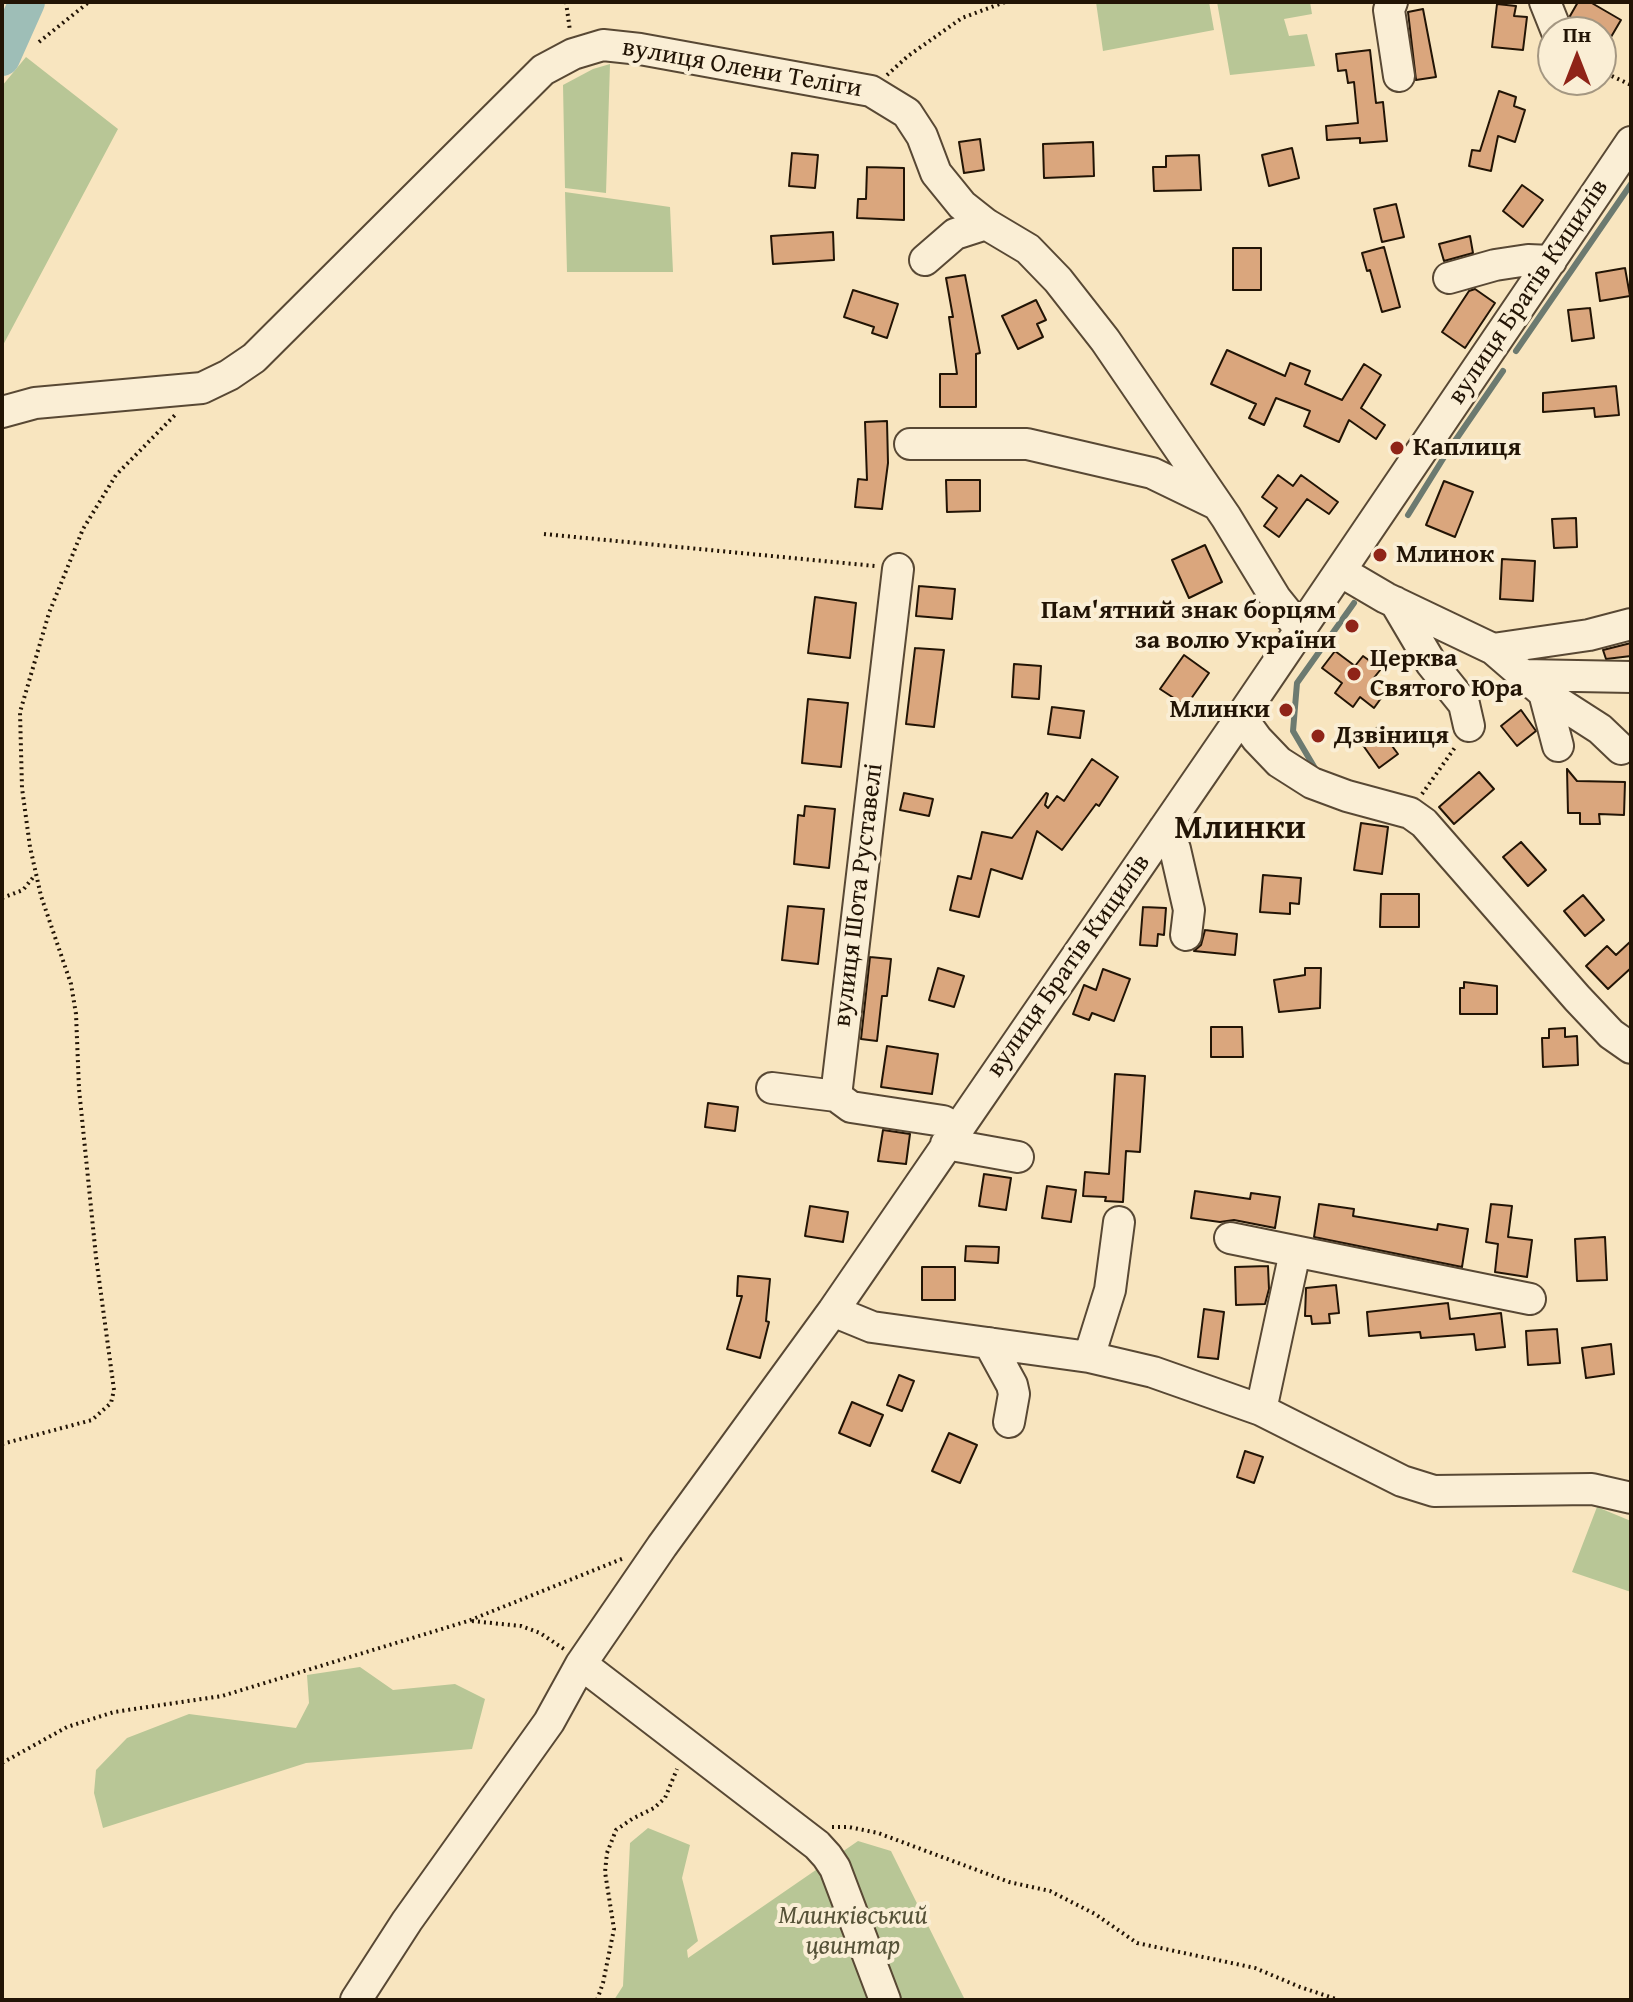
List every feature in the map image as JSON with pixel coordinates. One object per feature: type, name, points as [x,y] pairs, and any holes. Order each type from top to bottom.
[{"type":"street","points":[[1392,2],[1389,10],[1399,76]]},
{"type":"street","name":"вулиця Олени Теліги","points":[[2,412],[35,403],[202,388],[229,375],[254,358],[543,70],[573,54],[603,45],[640,49],[871,91],[907,113],[922,136],[936,173],[962,205],[986,224],[1028,249],[1058,280],[1105,340],[1217,504],[1276,599],[1301,630]]},
{"type":"street","name":"вулиця Братів Кицилів","points":[[356,2000],[407,1921],[549,1722],[581,1664],[662,1546],[833,1311],[1301,630],[1631,142]]},
{"type":"street","points":[[925,260],[955,234],[986,224]]},
{"type":"street","points":[[1449,278],[1495,265],[1528,260],[1551,261]]},
{"type":"street","points":[[910,444],[1027,444],[1152,473],[1217,504]]},
{"type":"street","name":"вулиця Шота Руставелі","points":[[836,1096],[898,569]]},
{"type":"street","points":[[1340,571],[1395,602],[1493,649],[1533,684],[1600,729],[1621,749]]},
{"type":"street","points":[[1395,602],[1431,663],[1464,704],[1469,726]]},
{"type":"street","points":[[1493,649],[1589,635],[1631,624]]},
{"type":"street","points":[[1533,684],[1631,677]]},
{"type":"street","points":[[1533,684],[1558,746]]},
{"type":"street","points":[[1241,717],[1279,762],[1312,783],[1410,813],[1424,823],[1577,998],[1611,1034],[1631,1048]]},
{"type":"street","points":[[1164,829],[1175,849],[1189,910],[1186,935]]},
{"type":"street","points":[[772,1088],[836,1096],[851,1107],[943,1121],[951,1136],[1018,1157]]},
{"type":"street","points":[[1089,1357],[1110,1290],[1119,1222]]},
{"type":"street","points":[[1230,1238],[1530,1299]]},
{"type":"street","points":[[1261,1410],[1295,1252]]},
{"type":"street","points":[[833,1311],[872,1327],[1089,1357],[1153,1372],[1261,1410],[1402,1481],[1434,1491],[1592,1489],[1631,1498]]},
{"type":"street","points":[[989,1343],[1012,1385],[1014,1394],[1009,1422]]},
{"type":"street","points":[[581,1664],[817,1845],[835,1868],[885,2000]]},
{"type":"path","points":[[39,42],[89,2]]},
{"type":"path","points":[[871,91],[908,56],[962,18],[1005,2]]},
{"type":"path","points":[[2,1444],[92,1420],[111,1403],[114,1390],[96,1257],[79,1089],[76,1014],[67,969],[36,873],[22,788],[20,712],[49,613],[83,529],[116,475],[202,388]]},
{"type":"path","points":[[544,534],[898,569]]},
{"type":"path","points":[[1410,813],[1469,726]]},
{"type":"path","points":[[2,898],[23,890],[36,873]]},
{"type":"path","points":[[2,1763],[67,1727],[114,1712],[222,1696],[468,1621],[606,1565],[662,1546]]},
{"type":"path","points":[[468,1621],[521,1626],[548,1638],[581,1664]]},
{"type":"path","points":[[597,2000],[614,1929],[605,1872],[607,1853],[616,1830],[665,1798],[686,1744]]},
{"type":"path","points":[[798,1831],[820,1826],[849,1827],[878,1833],[1009,1882],[1050,1891],[1095,1914],[1137,1943],[1255,1968],[1339,2000]]},
{"type":"green space","points":[[1096,2],[1209,2],[1214,30],[1103,51]]},
{"type":"green space","points":[[1217,2],[1310,2],[1312,14],[1284,19],[1289,36],[1307,34],[1315,66],[1230,75]]},
{"type":"green space","points":[[26,57],[118,129],[2,347],[2,86]]},
{"type":"green space","points":[[610,64],[606,193],[565,188],[563,85]]},
{"type":"green space","points":[[565,192],[670,207],[673,272],[567,272]]},
{"type":"green space","points":[[1597,1507],[1631,1521],[1631,1592],[1572,1572]]},
{"type":"green space","points":[[360,1667],[393,1690],[455,1684],[485,1699],[472,1749],[306,1763],[103,1828],[94,1793],[96,1770],[127,1738],[189,1714],[296,1728],[309,1703],[307,1675]]},
{"type":"green space","name":"Млинківський цвинтар","points":[[648,1828],[690,1845],[682,1878],[698,1941],[687,1950],[688,1958],[858,1841],[891,1851],[965,2000],[614,2000],[623,1986],[630,1843]]},
{"type":"building","points":[[1578,2],[1590,2],[1614,16],[1570,16]]},
{"type":"building","points":[[1497,4],[1516,6],[1514,16],[1527,17],[1523,50],[1492,47]]},
{"type":"building","points":[[1423,9],[1436,77],[1416,80],[1408,12]]},
{"type":"building","points":[[1370,50],[1376,103],[1383,102],[1387,141],[1360,143],[1360,138],[1327,140],[1326,126],[1358,123],[1354,82],[1348,83],[1346,70],[1338,71],[1336,54]]},
{"type":"building","points":[[1499,91],[1516,97],[1514,106],[1525,110],[1515,142],[1498,136],[1491,171],[1469,166],[1472,150],[1480,151]]},
{"type":"building","points":[[980,139],[984,170],[964,173],[959,142]]},
{"type":"building","points":[[1093,142],[1094,176],[1044,178],[1043,144]]},
{"type":"building","points":[[1292,148],[1299,178],[1269,186],[1262,155]]},
{"type":"building","points":[[792,153],[818,155],[815,188],[789,186]]},
{"type":"building","points":[[1199,155],[1201,190],[1154,191],[1153,167],[1166,167],[1166,156]]},
{"type":"building","points":[[867,167],[904,168],[904,220],[857,218],[858,199],[866,199]]},
{"type":"building","points":[[1522,185],[1543,200],[1523,227],[1503,211]]},
{"type":"building","points":[[1396,204],[1404,237],[1382,242],[1374,209]]},
{"type":"building","points":[[833,232],[834,260],[773,264],[771,236]]},
{"type":"building","points":[[1470,236],[1473,253],[1444,261],[1439,244]]},
{"type":"building","points":[[1384,247],[1400,307],[1382,312],[1362,253]]},
{"type":"building","points":[[1233,248],[1261,248],[1261,290],[1233,290]]},
{"type":"building","points":[[1625,268],[1630,296],[1600,301],[1596,273]]},
{"type":"building","points":[[965,275],[980,353],[976,354],[976,407],[940,407],[940,374],[957,374],[949,317],[953,317],[946,278]]},
{"type":"building","points":[[1475,289],[1495,303],[1465,348],[1442,332],[1469,291]]},
{"type":"building","points":[[853,290],[898,304],[887,338],[872,333],[874,327],[844,317]]},
{"type":"building","points":[[1036,300],[1046,320],[1037,324],[1043,337],[1018,349],[1002,316]]},
{"type":"building","points":[[1590,308],[1594,338],[1572,341],[1568,310]]},
{"type":"building","points":[[1227,350],[1285,376],[1290,363],[1310,371],[1305,384],[1342,400],[1364,364],[1381,375],[1361,408],[1385,425],[1376,439],[1349,420],[1339,442],[1304,426],[1310,411],[1276,398],[1264,425],[1249,418],[1256,404],[1211,384]]},
{"type":"building","points":[[1616,386],[1619,415],[1595,417],[1594,408],[1543,412],[1543,393]]},
{"type":"building","points":[[887,421],[888,463],[882,509],[855,507],[858,479],[867,480],[865,422]]},
{"type":"building","points":[[1278,475],[1293,486],[1301,475],[1338,502],[1329,514],[1307,499],[1279,537],[1264,526],[1277,508],[1262,497]]},
{"type":"building","points":[[946,480],[980,480],[980,511],[947,512]]},
{"type":"building","points":[[1444,481],[1473,492],[1455,537],[1426,525]]},
{"type":"building","points":[[1576,518],[1577,547],[1554,548],[1552,519]]},
{"type":"building","points":[[1205,545],[1222,582],[1189,598],[1172,560]]},
{"type":"building","points":[[1502,559],[1535,561],[1533,601],[1500,599]]},
{"type":"building","points":[[919,586],[955,589],[952,619],[916,616]]},
{"type":"building","points":[[815,597],[856,603],[850,658],[808,653]]},
{"type":"building","points":[[1631,643],[1631,656],[1606,659],[1603,650]]},
{"type":"building","points":[[915,648],[944,650],[934,727],[906,724]]},
{"type":"building","name":"Церква Святого Юра","points":[[1335,651],[1355,666],[1363,656],[1381,669],[1373,679],[1383,686],[1384,694],[1374,708],[1360,697],[1353,707],[1335,693],[1342,683],[1322,668]]},
{"type":"building","points":[[1184,655],[1209,673],[1186,706],[1160,689]]},
{"type":"building","points":[[1014,664],[1041,666],[1039,699],[1012,697]]},
{"type":"building","points":[[808,699],[848,703],[841,767],[802,763]]},
{"type":"building","points":[[1052,707],[1084,711],[1080,738],[1048,734]]},
{"type":"building","points":[[1521,710],[1536,731],[1517,746],[1501,726]]},
{"type":"building","points":[[1378,727],[1398,754],[1379,768],[1360,741]]},
{"type":"building","points":[[1092,759],[1118,777],[1099,806],[1096,804],[1062,850],[1037,831],[1022,879],[991,869],[979,917],[950,910],[958,876],[971,879],[982,832],[1012,838],[1046,793],[1045,805],[1048,808],[1057,796],[1064,801]]},
{"type":"building","points":[[1567,769],[1577,781],[1625,782],[1624,815],[1599,814],[1600,824],[1580,824],[1580,813],[1568,813]]},
{"type":"building","points":[[1479,772],[1494,789],[1454,824],[1439,807]]},
{"type":"building","points":[[904,793],[933,799],[929,816],[900,810]]},
{"type":"building","points":[[805,806],[835,809],[829,868],[794,864],[798,815],[804,816]]},
{"type":"building","points":[[1361,823],[1388,827],[1382,874],[1354,870]]},
{"type":"building","points":[[1521,842],[1546,870],[1528,886],[1503,857]]},
{"type":"building","points":[[1263,875],[1301,878],[1299,904],[1290,903],[1290,914],[1260,912]]},
{"type":"building","points":[[1381,894],[1419,894],[1419,927],[1380,927]]},
{"type":"building","points":[[1583,895],[1604,920],[1585,936],[1564,911]]},
{"type":"building","points":[[788,906],[824,909],[818,964],[782,960]]},
{"type":"building","points":[[1143,907],[1166,908],[1164,935],[1158,934],[1157,946],[1140,945]]},
{"type":"building","points":[[1205,930],[1237,934],[1235,955],[1194,951],[1201,945]]},
{"type":"building","points":[[1631,941],[1631,968],[1608,989],[1586,966],[1607,946],[1616,955]]},
{"type":"building","points":[[870,957],[891,959],[887,996],[882,996],[877,1041],[861,1039]]},
{"type":"building","points":[[938,968],[964,976],[954,1007],[929,1000]]},
{"type":"building","points":[[1305,968],[1321,968],[1320,1008],[1279,1012],[1274,980],[1305,975]]},
{"type":"building","points":[[1103,969],[1130,979],[1114,1021],[1092,1013],[1089,1020],[1073,1014],[1084,985],[1096,990]]},
{"type":"building","points":[[1464,982],[1497,986],[1497,1014],[1460,1014],[1460,988],[1464,988]]},
{"type":"building","points":[[1211,1027],[1242,1027],[1243,1057],[1211,1057]]},
{"type":"building","points":[[1565,1028],[1565,1037],[1577,1036],[1578,1065],[1543,1067],[1542,1038],[1549,1038],[1549,1029]]},
{"type":"building","points":[[887,1046],[938,1054],[932,1094],[881,1087]]},
{"type":"building","points":[[1115,1074],[1145,1076],[1140,1152],[1126,1151],[1123,1202],[1105,1201],[1106,1197],[1083,1196],[1085,1172],[1109,1174]]},
{"type":"building","points":[[708,1103],[738,1107],[735,1131],[705,1127]]},
{"type":"building","points":[[883,1130],[910,1134],[906,1164],[878,1161]]},
{"type":"building","points":[[984,1174],[1011,1178],[1006,1210],[979,1206]]},
{"type":"building","points":[[1047,1186],[1076,1190],[1071,1222],[1042,1218]]},
{"type":"building","points":[[1195,1191],[1250,1199],[1251,1193],[1280,1197],[1275,1228],[1234,1220],[1220,1222],[1191,1218]]},
{"type":"building","points":[[1319,1204],[1354,1209],[1353,1216],[1437,1230],[1438,1224],[1468,1229],[1462,1267],[1314,1237]]},
{"type":"building","points":[[1491,1204],[1512,1206],[1508,1237],[1532,1240],[1527,1277],[1495,1272],[1498,1244],[1486,1242]]},
{"type":"building","points":[[810,1206],[848,1212],[843,1242],[805,1236]]},
{"type":"building","points":[[1605,1237],[1607,1280],[1577,1281],[1575,1239]]},
{"type":"building","points":[[966,1246],[999,1247],[998,1263],[965,1261]]},
{"type":"building","points":[[1268,1266],[1269,1289],[1265,1304],[1236,1305],[1235,1267]]},
{"type":"building","points":[[922,1267],[955,1267],[955,1300],[922,1300]]},
{"type":"building","points":[[738,1276],[770,1279],[766,1321],[769,1322],[760,1358],[727,1349],[742,1296],[737,1296]]},
{"type":"building","points":[[1336,1285],[1339,1313],[1329,1314],[1330,1323],[1312,1324],[1311,1316],[1305,1316],[1306,1288]]},
{"type":"building","points":[[1448,1303],[1450,1319],[1501,1313],[1505,1347],[1476,1350],[1474,1334],[1421,1338],[1420,1332],[1369,1336],[1367,1312]]},
{"type":"building","points":[[1204,1309],[1224,1312],[1218,1359],[1198,1357]]},
{"type":"building","points":[[1557,1329],[1560,1363],[1528,1365],[1526,1331]]},
{"type":"building","points":[[1611,1344],[1614,1374],[1586,1378],[1582,1348]]},
{"type":"building","points":[[899,1375],[914,1381],[902,1411],[887,1405]]},
{"type":"building","points":[[852,1402],[883,1415],[870,1446],[839,1433]]},
{"type":"building","points":[[949,1433],[977,1445],[960,1483],[932,1471]]},
{"type":"building","points":[[1245,1451],[1263,1457],[1254,1483],[1237,1477]]},
{"type":"waterway","points":[[2,58],[27,2]]},
{"type":"waterway","points":[[1516,351],[1631,184]]},
{"type":"waterway","points":[[1408,515],[1503,371]]},
{"type":"waterway","points":[[1316,770],[1293,731],[1297,683],[1354,603]]},
{"type":"place","name":"Каплиця","points":[[1397,448]]},
{"type":"place","name":"Млинок","points":[[1380,555]]},
{"type":"place","name":"Пам'ятний знак борцям за волю України","points":[[1352,626]]},
{"type":"place","name":"Церква Святого Юра","points":[[1354,674]]},
{"type":"place","name":"Млинки","points":[[1286,710]]},
{"type":"place","name":"Дзвіниця","points":[[1318,736]]},
{"type":"district","name":"Млинки","points":[[1240,829]]}]
